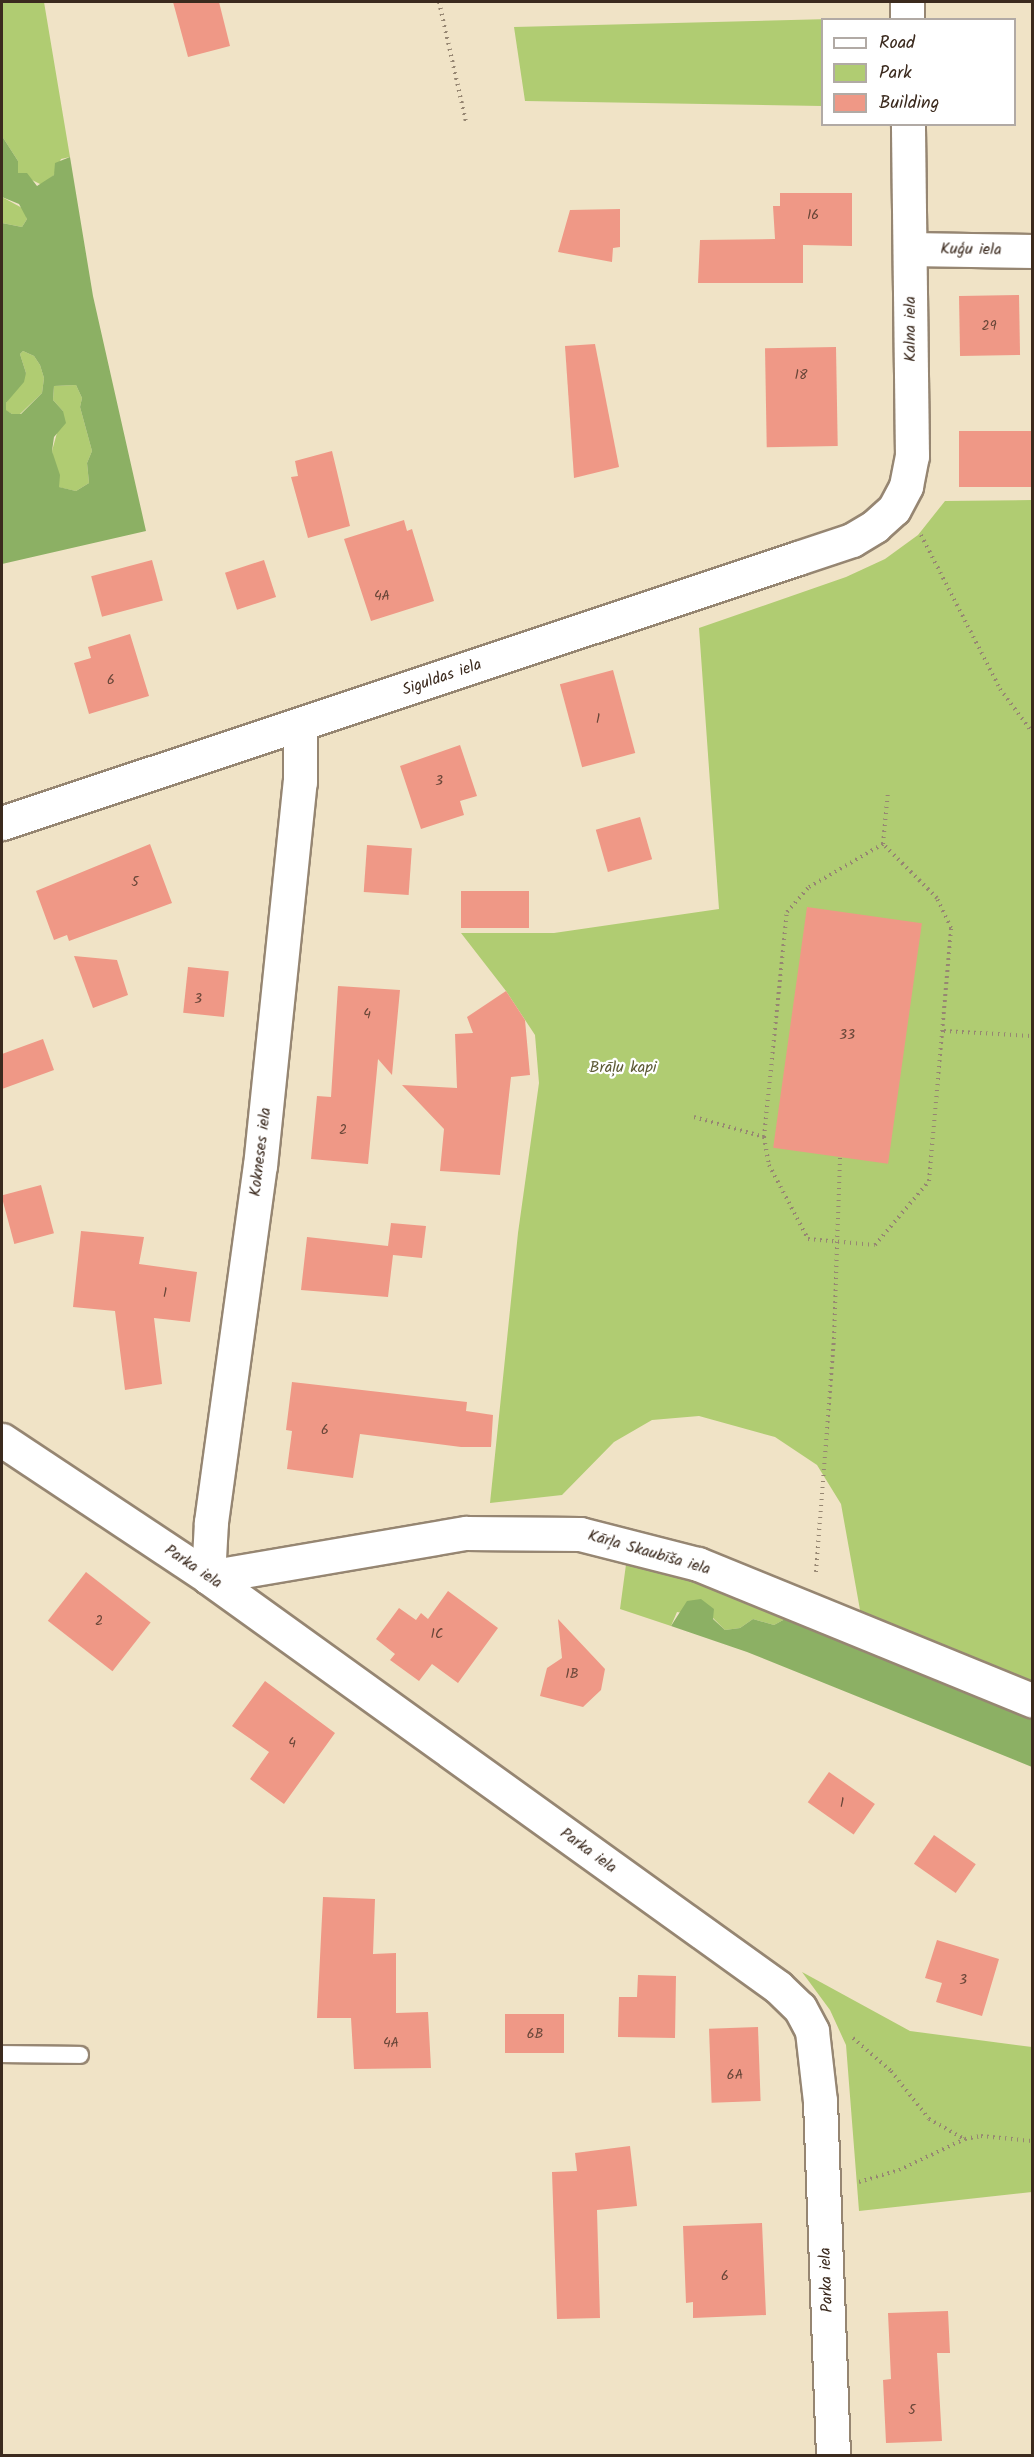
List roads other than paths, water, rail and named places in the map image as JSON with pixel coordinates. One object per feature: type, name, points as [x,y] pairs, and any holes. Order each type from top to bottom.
[{"type":"street","points":[[907,2],[907,18]]},
{"type":"street","name":"Kalna iela","points":[[887,516],[906,486],[912,456],[908,126]]},
{"type":"street","name":"Kuģu iela","points":[[910,249],[1032,251]]},
{"type":"street","name":"Siguldas iela","points":[[2,823],[300,726],[852,540],[887,516]]},
{"type":"street","name":"Kokneses iela","points":[[208,1577],[211,1522],[260,1166],[300,782],[300,726]]},
{"type":"street","name":"Parka iela","points":[[2,1440],[208,1577],[778,1987],[800,2008],[812,2031],[820,2101],[833,2456]]},
{"type":"street","name":"Kārļa Skaubīša iela","points":[[208,1577],[466,1533],[580,1534],[698,1564],[1032,1700]]},
{"type":"lane","points":[[2,2055],[80,2055]]},
{"type":"park label","name":"Brāļu kapi","points":[[623,1068]]}]
